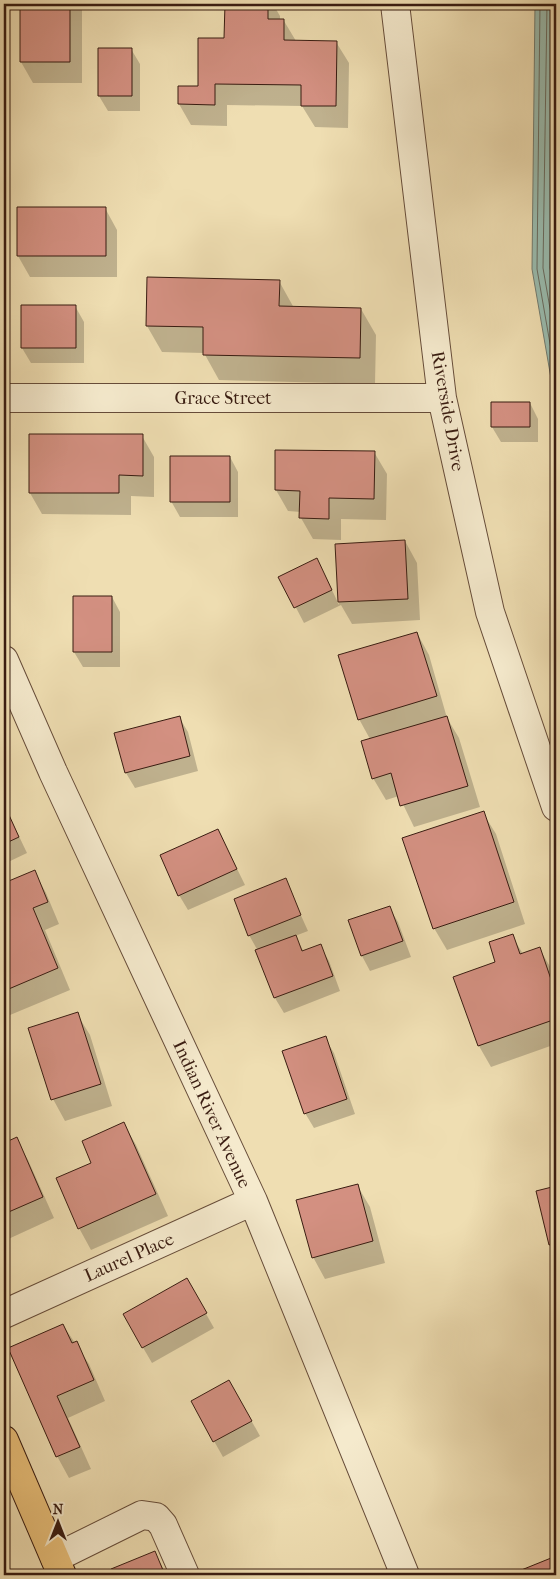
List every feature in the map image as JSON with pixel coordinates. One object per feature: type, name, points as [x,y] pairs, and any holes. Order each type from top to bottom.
[{"type":"main road","points":[[4,1440],[59,1566]]},
{"type":"street","name":"Riverside Drive","points":[[395,4],[442,398],[490,612],[556,807]]},
{"type":"street","name":"Grace Street","points":[[4,398],[442,398]]},
{"type":"street","name":"Indian River Avenue","points":[[4,660],[53,772],[253,1201],[404,1575]]},
{"type":"street","name":"Laurel Place","points":[[4,1314],[253,1201]]},
{"type":"street","points":[[59,1566],[142,1515],[156,1517],[163,1526],[185,1575]]},
{"type":"water","points":[[535,4],[556,4],[556,407],[532,269]]},
{"type":"building","points":[[20,4],[70,4],[70,62],[20,62]]},
{"type":"building","points":[[225,4],[268,4],[268,19],[284,19],[284,40],[337,41],[336,106],[301,106],[301,85],[215,84],[215,105],[178,104],[178,86],[198,86],[198,38],[224,38]]},
{"type":"building","points":[[98,48],[132,48],[132,96],[98,96]]},
{"type":"building","points":[[17,207],[106,207],[106,256],[17,256]]},
{"type":"building","points":[[147,277],[280,280],[279,306],[361,308],[360,358],[203,355],[203,327],[146,326]]},
{"type":"building","points":[[21,305],[76,305],[76,348],[21,348]]},
{"type":"building","points":[[491,402],[530,402],[530,427],[491,427]]},
{"type":"building","points":[[29,434],[143,434],[143,476],[119,475],[119,493],[29,493]]},
{"type":"building","points":[[275,450],[375,451],[374,499],[329,498],[329,519],[299,518],[300,491],[275,490]]},
{"type":"building","points":[[170,456],[230,456],[230,502],[170,502]]},
{"type":"building","points":[[405,540],[408,599],[338,602],[335,544]]},
{"type":"building","points":[[317,558],[332,590],[294,608],[278,577]]},
{"type":"building","points":[[73,596],[112,596],[112,652],[73,652]]},
{"type":"building","points":[[417,632],[437,696],[358,720],[338,655]]},
{"type":"building","points":[[180,716],[190,756],[125,773],[114,733]]},
{"type":"building","points":[[447,716],[468,786],[400,806],[391,773],[372,779],[361,741]]},
{"type":"building","points":[[4,804],[19,837],[4,844]]},
{"type":"building","points":[[484,811],[514,902],[433,929],[402,838]]},
{"type":"building","points":[[218,829],[237,869],[178,896],[160,855]]},
{"type":"building","points":[[35,870],[48,902],[33,908],[58,968],[4,991],[4,883]]},
{"type":"building","points":[[286,878],[301,915],[248,936],[234,899]]},
{"type":"building","points":[[390,906],[403,941],[361,956],[348,920]]},
{"type":"building","points":[[513,934],[520,954],[540,947],[556,994],[556,1019],[478,1046],[453,977],[495,962],[489,942]]},
{"type":"building","points":[[296,935],[302,951],[321,944],[333,976],[274,998],[255,950]]},
{"type":"building","points":[[78,1012],[101,1084],[51,1100],[28,1028]]},
{"type":"building","points":[[326,1036],[347,1099],[304,1114],[282,1051]]},
{"type":"building","points":[[124,1122],[156,1194],[78,1229],[56,1178],[91,1163],[82,1141]]},
{"type":"building","points":[[17,1137],[43,1197],[4,1214],[4,1143]]},
{"type":"building","points":[[358,1184],[373,1241],[312,1258],[296,1200]]},
{"type":"building","points":[[556,1186],[556,1243],[549,1245],[536,1191]]},
{"type":"building","points":[[187,1278],[207,1313],[142,1348],[123,1314]]},
{"type":"building","points":[[63,1324],[72,1343],[77,1341],[94,1380],[57,1396],[80,1447],[56,1457],[8,1348]]},
{"type":"building","points":[[229,1380],[252,1421],[213,1442],[191,1401]]},
{"type":"building","points":[[155,1551],[165,1575],[114,1575],[111,1569]]},
{"type":"building","points":[[556,1556],[556,1575],[509,1575]]}]
